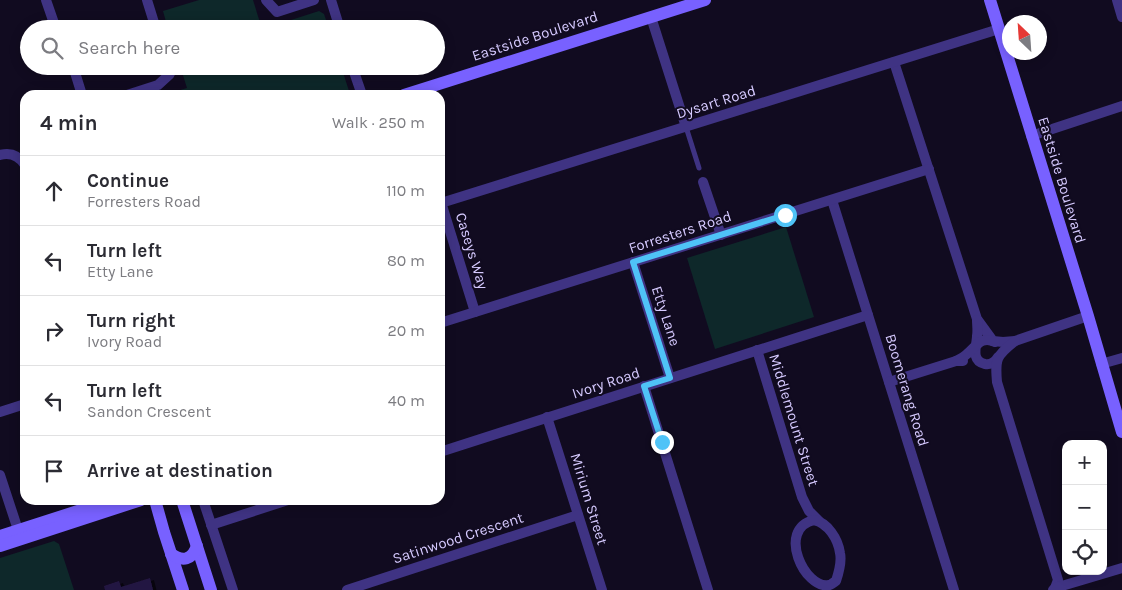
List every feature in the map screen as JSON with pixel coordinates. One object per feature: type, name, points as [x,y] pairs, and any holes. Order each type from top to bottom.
[{"type":"street","points":[[46,0],[53,20]]},
{"type":"street","points":[[147,0],[153,20]]},
{"type":"street","points":[[266,0],[277,12],[314,0]]},
{"type":"street","points":[[331,0],[337,20]]},
{"type":"street","name":"Eastside Boulevard","points":[[422,90],[705,0]]},
{"type":"street","name":"Eastside Boulevard","points":[[990,0],[1122,432]]},
{"type":"street","points":[[1117,0],[1122,17]]},
{"type":"street","points":[[651,17],[686,127]]},
{"type":"street","name":"Dysart Road","points":[[445,200],[999,29]]},
{"type":"street","points":[[894,62],[977,320],[999,348],[1000,352],[996,366],[997,382],[1058,580],[1054,589]]},
{"type":"street","points":[[76,75],[80,90]]},
{"type":"street","points":[[142,90],[158,85],[169,75]]},
{"type":"street","points":[[355,75],[360,90]]},
{"type":"street","points":[[1031,136],[1122,106]]},
{"type":"street","points":[[0,155],[10,154],[20,158]]},
{"type":"street","name":"Forresters Road","points":[[445,321],[929,169]]},
{"type":"street","points":[[704,182],[721,235]]},
{"type":"street","name":"Boomerang Road","points":[[832,200],[954,590]]},
{"type":"street","name":"Caseys Way","points":[[445,214],[475,312]]},
{"type":"street","name":"Etty Lane","points":[[633,262],[670,378]]},
{"type":"street","name":"Ivory Road","points":[[445,450],[868,315]]},
{"type":"street","points":[[956,361],[982,340],[1014,342],[1088,316]]},
{"type":"street","points":[[977,320],[975,354],[997,382]]},
{"type":"street","points":[[889,382],[956,361],[969,360],[990,364],[1014,342]]},
{"type":"street","name":"Middlemount Street","points":[[757,350],[802,497],[810,511],[828,528],[838,544],[841,561],[837,586]]},
{"type":"street","points":[[1102,367],[1122,358]]},
{"type":"street","name":"Eastside Boulevard","points":[[1102,367],[1122,408]]},
{"type":"street","points":[[644,386],[708,590]]},
{"type":"street","points":[[0,412],[20,406]]},
{"type":"street","name":"Mirium Street","points":[[548,417],[602,590]]},
{"type":"street","points":[[0,475],[20,535]]},
{"type":"street","name":"Middlemount Street","points":[[802,497],[803,514],[796,545],[796,554],[800,564],[812,579],[825,588]]},
{"type":"street","points":[[0,546],[20,535],[99,505]]},
{"type":"street","points":[[0,536],[20,535],[124,505]]},
{"type":"street","points":[[156,505],[183,590]]},
{"type":"street","points":[[184,505],[212,590]]},
{"type":"street","points":[[205,505],[233,590]]},
{"type":"street","points":[[211,524],[272,505]]},
{"type":"street","name":"Satinwood Crescent","points":[[347,590],[578,515]]},
{"type":"street","points":[[799,530],[808,522],[819,521]]},
{"type":"street","points":[[171,554],[184,559],[192,556],[197,546]]},
{"type":"street","points":[[1054,589],[1122,568]]},
{"type":"street","points":[[825,588],[830,585],[837,586]]},
{"type":"lane","points":[[686,127],[699,168]]},
{"type":"green space","points":[[199,0],[253,0],[259,20],[166,20],[163,11]]},
{"type":"green space","points":[[319,11],[324,14],[326,20],[291,20]]},
{"type":"green space","points":[[183,75],[344,75],[349,90],[180,90],[187,88]]},
{"type":"green space","points":[[786,227],[814,317],[715,349],[687,258]]},
{"type":"green space","points":[[54,541],[59,544],[74,590],[0,590],[0,558]]},
{"type":"building","points":[[150,578],[153,590],[105,590],[104,586],[119,581],[121,587]]},
{"type":"route","points":[[662,442],[644,386],[670,378],[633,262],[785,215]]}]
